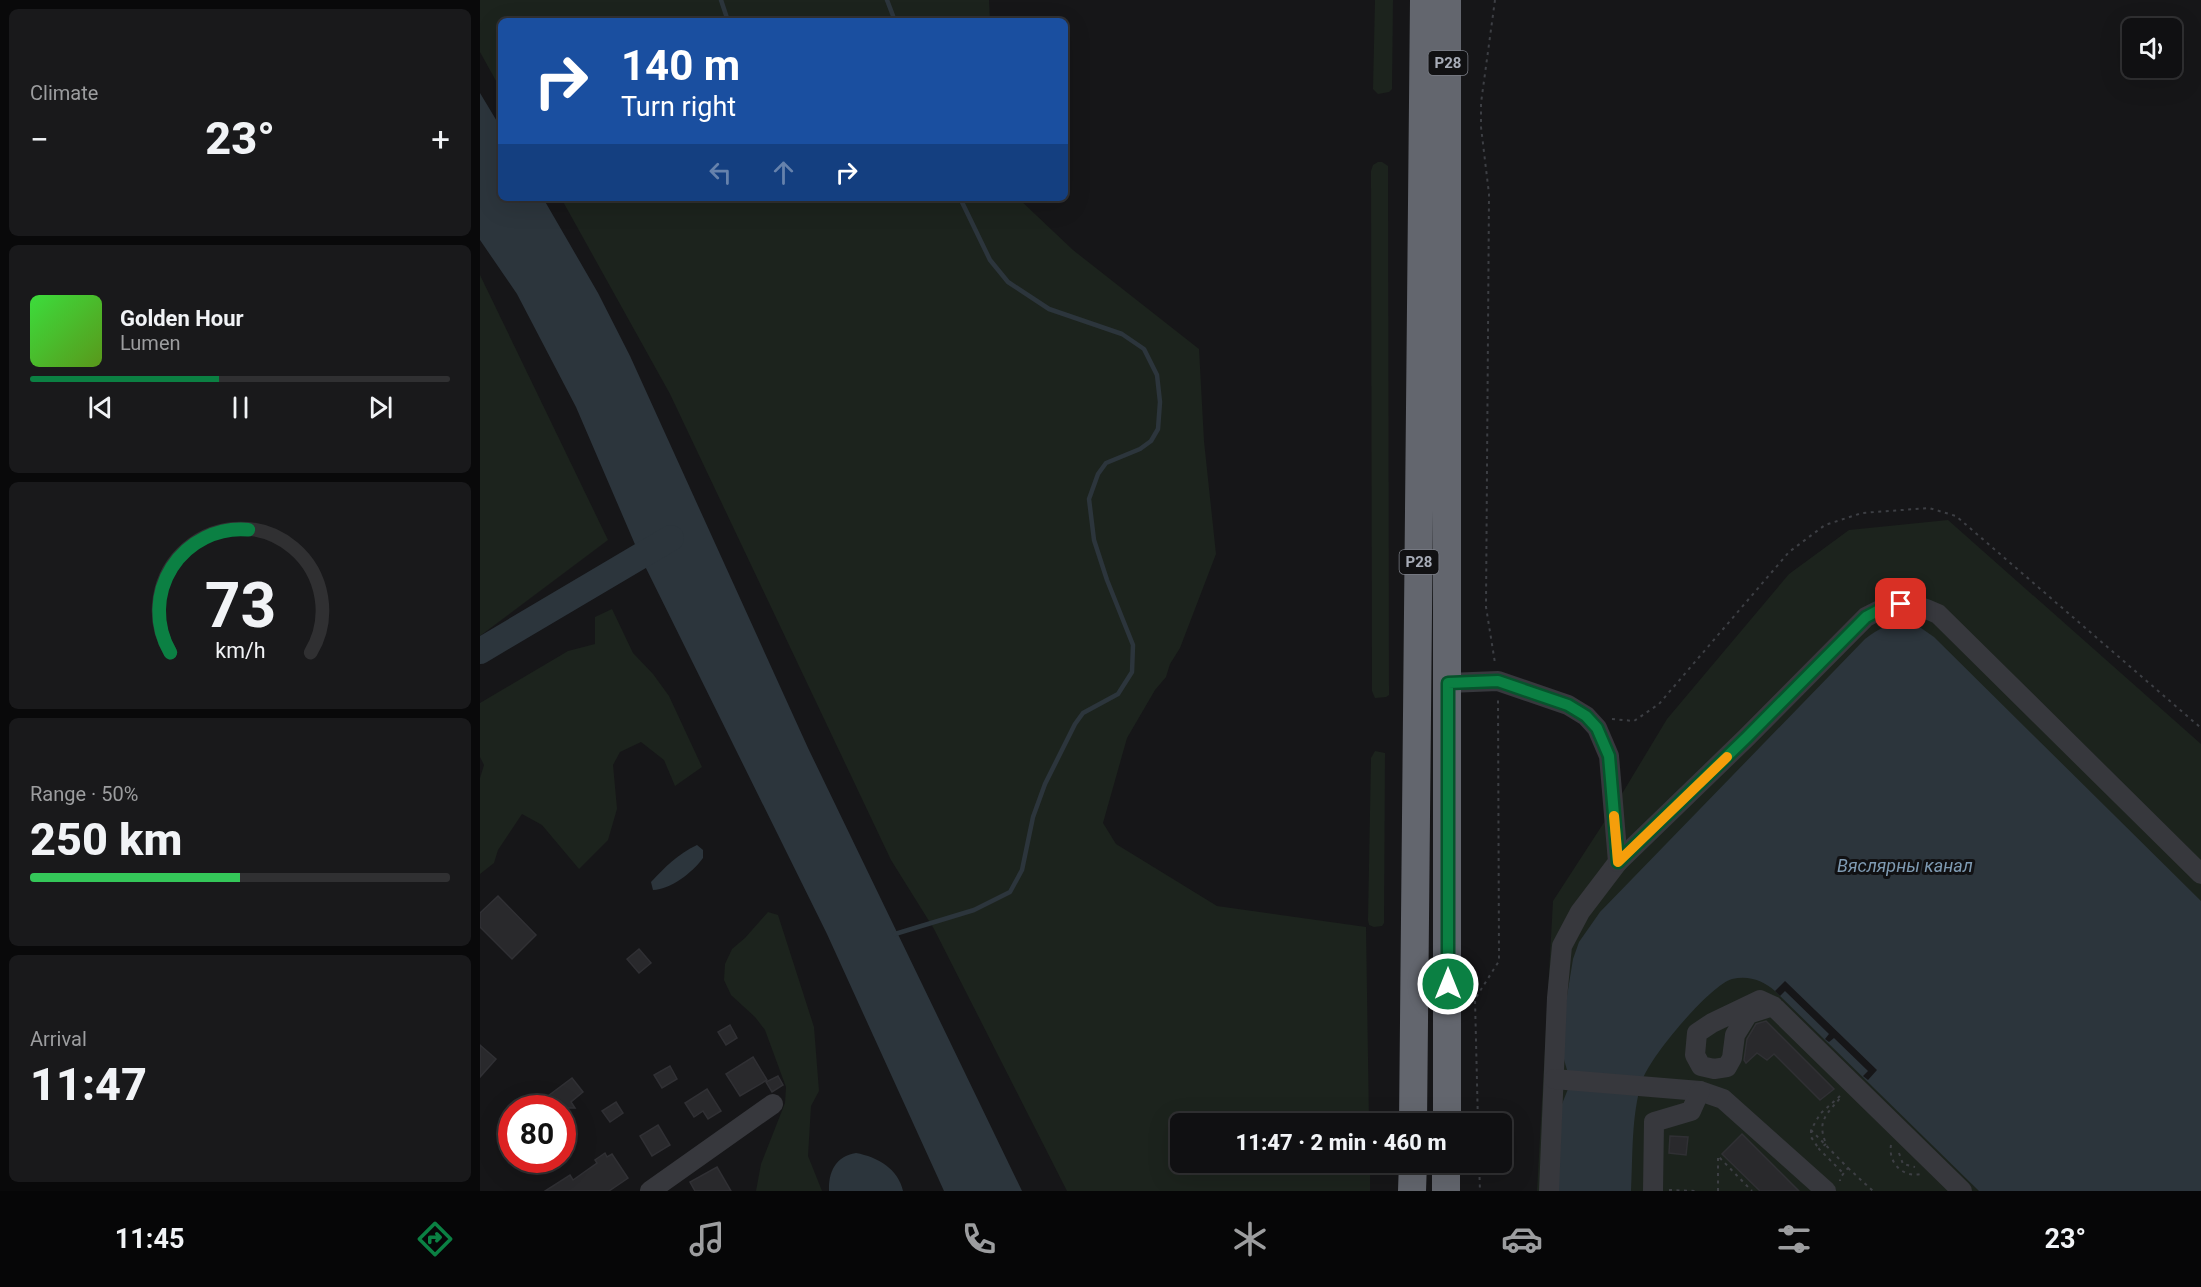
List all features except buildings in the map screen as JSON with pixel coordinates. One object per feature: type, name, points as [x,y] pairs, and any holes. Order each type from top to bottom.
[{"type":"highway","name":"Р28","points":[[1413,1113],[1424,0]]},
{"type":"highway","name":"Р28","points":[[1447,0],[1447,1113]]},
{"type":"highway","points":[[1448,126],[1465,0]]},
{"type":"highway","points":[[1412,1191],[1413,1173]]},
{"type":"highway","points":[[1446,1173],[1446,1191]]},
{"type":"street","points":[[1549,1191],[1556,1079],[1557,998],[1562,946],[1580,912],[1618,862],[1866,617],[1881,609],[1901,604],[1919,605],[1938,614],[2201,874]]},
{"type":"street","points":[[1448,683],[1498,681],[1568,705],[1586,716],[1597,728],[1609,756],[1618,862]]},
{"type":"street","points":[[1773,1006],[1962,1191]]},
{"type":"street","points":[[1556,1079],[1700,1091],[1723,1099],[1834,1190]]},
{"type":"street","points":[[1653,1190],[1654,1122],[1691,1111],[1700,1091]]},
{"type":"street","points":[[650,1191],[773,1104]]},
{"type":"path","points":[[1478,1113],[1475,999],[1499,961],[1498,681],[1486,607],[1489,194],[1481,119],[1481,103],[1495,0]]},
{"type":"path","points":[[1826,1144],[1821,1132],[1822,1120],[1846,1090],[1820,1114],[1811,1130],[1811,1137],[1819,1149],[1843,1173]]},
{"type":"path","points":[[1811,1130],[1873,1191]]},
{"type":"path","points":[[1891,1143],[1891,1156],[1898,1168],[1910,1175],[1923,1174]]},
{"type":"path","points":[[1819,1149],[1826,1144]]},
{"type":"path","points":[[1718,1191],[1718,1156],[1752,1191]]},
{"type":"path","points":[[1834,1190],[1848,1168]]},
{"type":"path","points":[[1479,1173],[1480,1191]]},
{"type":"path","points":[[1653,1190],[1696,1191]]},
{"type":"shaded area","points":[[480,0],[989,0],[990,18],[498,18],[498,85],[480,52]]},
{"type":"shaded area","points":[[1375,0],[1393,0],[1392,89],[1389,92],[1378,94],[1373,89]]},
{"type":"shaded area","points":[[1378,162],[1388,166],[1389,695],[1375,698],[1372,691],[1371,171],[1373,165]]},
{"type":"shaded area","points":[[563,201],[1021,201],[1073,250],[1199,349],[1204,441],[1216,554],[1180,648],[1170,664],[1166,677],[1155,690],[1127,738],[1103,823],[1116,844],[1217,906],[1366,927],[1369,1113],[1170,1113],[1170,1173],[1370,1173],[1370,1191],[1067,1191],[934,929],[891,860],[670,394]]},
{"type":"shaded area","points":[[480,275],[608,540],[480,636]]},
{"type":"shaded area","name":"Вяслярны канал","points":[[1948,520],[2201,744],[2201,1191],[1537,1191],[1553,901],[1667,719],[1789,574],[1849,530]]},
{"type":"shaded area","points":[[612,609],[633,653],[653,674],[669,696],[702,767],[675,786],[664,760],[641,742],[620,752],[613,765],[617,809],[608,840],[579,869],[542,825],[522,814],[498,850],[494,863],[480,874],[480,778],[484,765],[480,757],[480,703],[568,651],[595,644],[595,617]]},
{"type":"shaded area","points":[[1375,751],[1385,753],[1384,923],[1382,926],[1374,927],[1369,925],[1368,920],[1371,758]]},
{"type":"shaded area","points":[[768,912],[778,915],[814,1027],[819,1091],[811,1106],[808,1156],[822,1191],[756,1191],[761,1164],[785,1103],[786,1087],[765,1030],[755,1017],[731,995],[724,980],[725,964],[732,949]]},
{"type":"water","points":[[480,93],[498,123],[498,201],[545,201],[598,293],[630,356],[808,748],[1022,1191],[944,1191],[827,934],[640,556],[576,407],[517,294],[480,240]]},
{"type":"water","name":"Вяслярны канал","points":[[1906,623],[1921,628],[1934,637],[2201,901],[2201,1191],[1979,1191],[1775,991],[1760,981],[1744,978],[1732,979],[1722,984],[1695,1008],[1667,1040],[1647,1070],[1638,1094],[1636,1108],[1631,1191],[1558,1191],[1562,1104],[1568,1089],[1569,1077],[1563,1056],[1566,1002],[1573,959],[1579,942],[1600,912],[1865,639],[1884,627]]},
{"type":"water","points":[[697,845],[703,850],[703,858],[693,869],[667,887],[653,890],[651,882],[656,876],[678,857]]},
{"type":"water","points":[[856,1153],[886,1165],[897,1176],[903,1191],[829,1191],[830,1177],[838,1161]]},
{"type":"pier","points":[[1785,981],[1877,1070],[1868,1080],[1863,1076],[1868,1071],[1834,1038],[1829,1042],[1825,1039],[1829,1034],[1785,991],[1780,996],[1775,991]]},
{"type":"waterway","points":[[721,0],[727,18]]},
{"type":"waterway","points":[[887,0],[894,18]]},
{"type":"waterway","points":[[895,934],[974,910],[1010,892],[1022,870],[1033,817],[1045,784],[1075,724],[1083,713],[1118,694],[1132,672],[1133,645],[1094,540],[1089,499],[1098,474],[1106,463],[1140,449],[1151,441],[1158,429],[1160,402],[1157,375],[1144,349],[1122,334],[1049,309],[1008,282],[990,260],[961,201]]},
{"type":"waterway","points":[[480,651],[671,538]]},
{"type":"slow traffic","points":[[1614,816],[1618,862],[1727,757]]},
{"type":"route","points":[[1448,984],[1448,683],[1498,681],[1568,705],[1586,716],[1597,728],[1609,756],[1618,862],[1866,617],[1881,609],[1901,604]]}]
